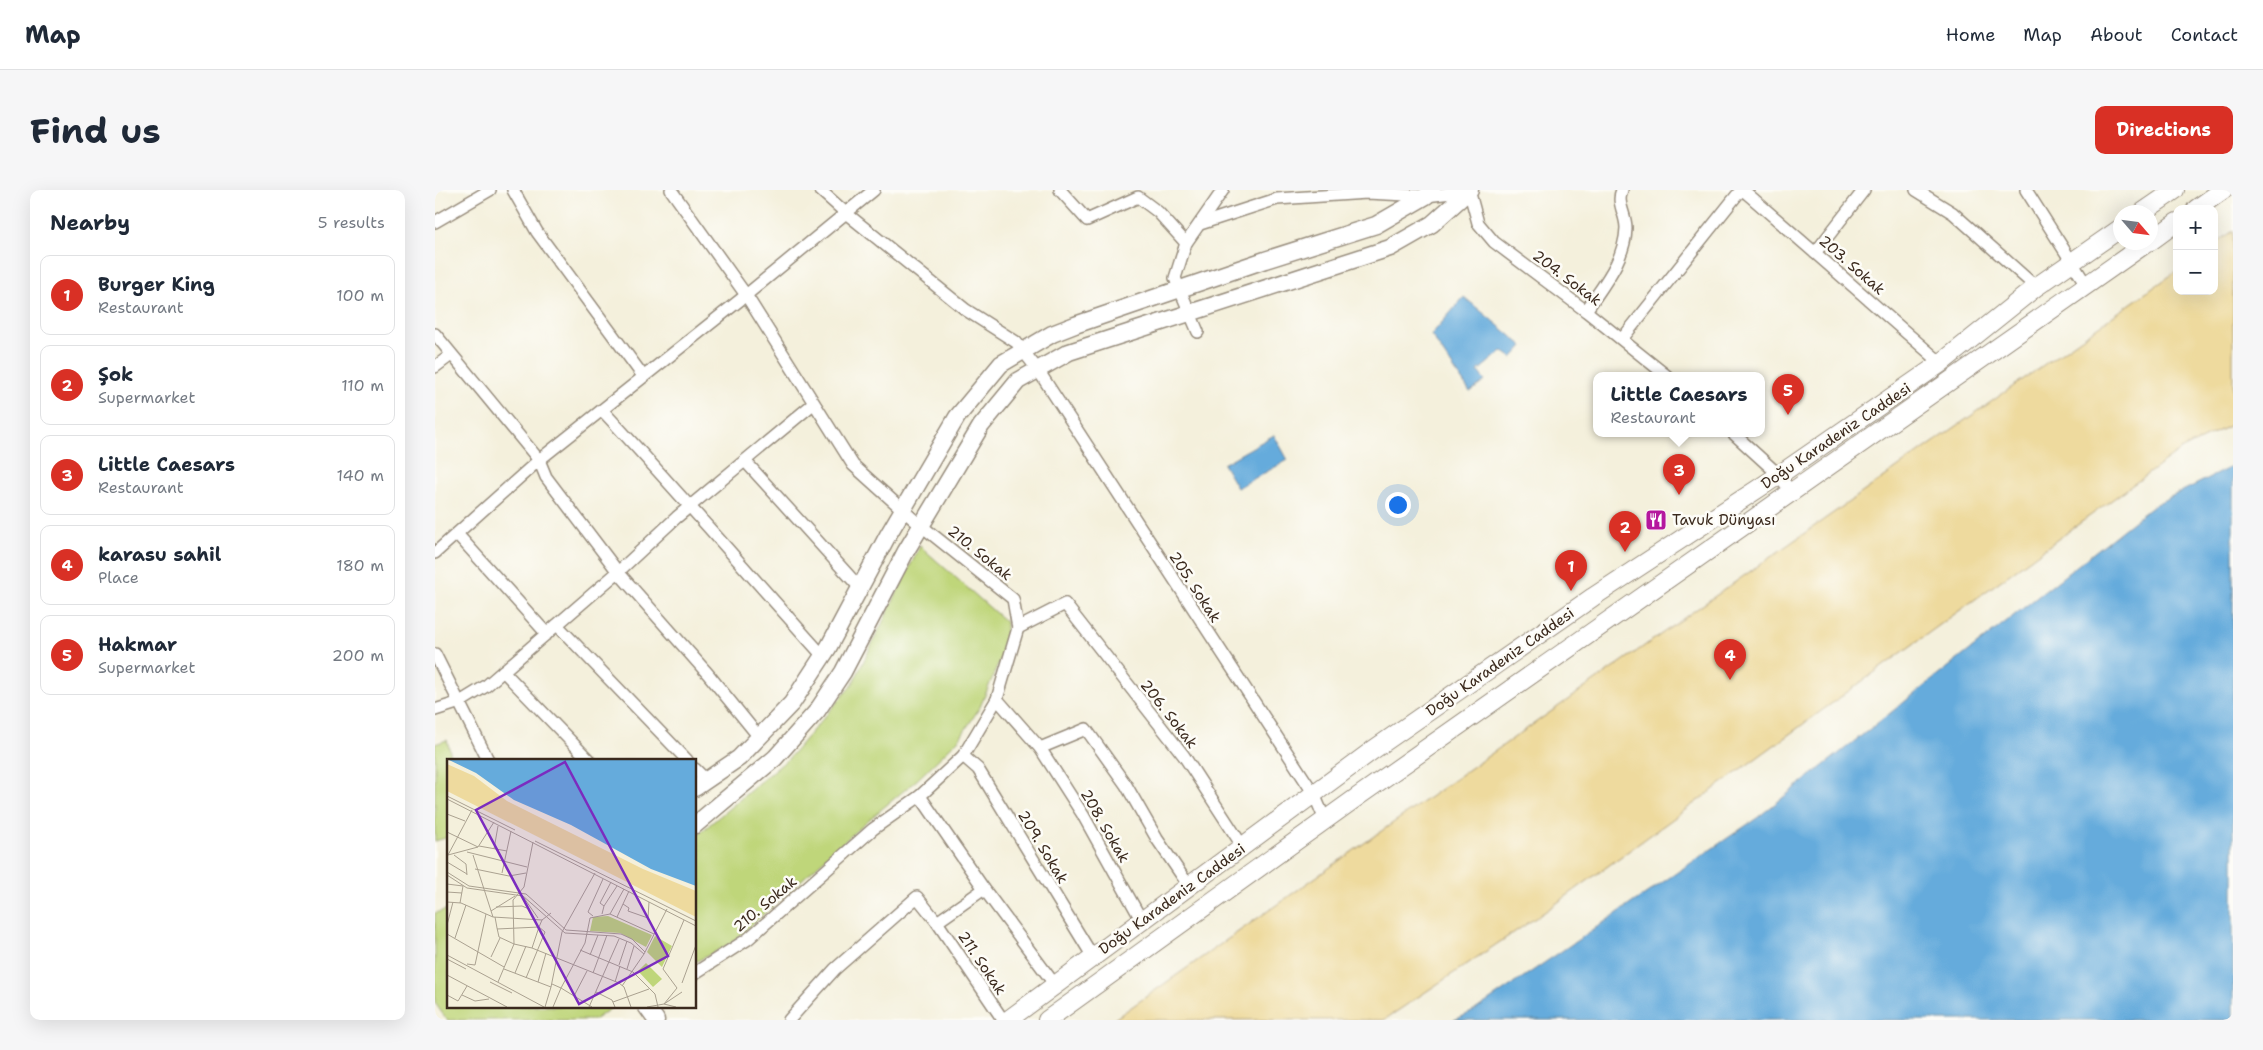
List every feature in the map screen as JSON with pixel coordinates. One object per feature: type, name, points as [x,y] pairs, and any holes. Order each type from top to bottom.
[{"type":"main road","points":[[699,779],[739,758],[792,703],[823,656],[859,588],[981,426],[1018,381],[1069,352],[1390,248],[1432,224],[1469,190]]},
{"type":"main road","points":[[2153,205],[2175,190]]},
{"type":"main road","points":[[2202,205],[2223,190]]},
{"type":"main road","points":[[696,824],[775,758],[817,711],[843,672],[957,417],[1001,364],[1052,334],[1075,325],[1376,225],[1429,193]]},
{"type":"main road","name":"Doğu Karadeniz Caddesi","points":[[2158,236],[2173,225]]},
{"type":"main road","name":"Doğu Karadeniz Caddesi","points":[[1008,1020],[1373,750],[1586,602],[1779,475],[1941,363],[2036,286],[2113,233]]},
{"type":"main road","name":"Doğu Karadeniz Caddesi","points":[[1047,1020],[1325,820],[2138,250]]},
{"type":"main road","points":[[647,1008],[656,1020]]},
{"type":"street","points":[[435,222],[490,190]]},
{"type":"street","points":[[513,190],[537,232],[643,376]]},
{"type":"street","name":"210. Sokak","points":[[671,190],[747,295],[813,404],[853,465],[912,518],[1013,599],[1018,628],[997,699],[963,756],[920,796],[873,829],[748,939],[696,972]]},
{"type":"street","name":"205. Sokak","points":[[820,190],[966,310],[1016,342],[1038,370],[1314,794],[1325,820]]},
{"type":"street","points":[[435,553],[539,460],[747,295],[874,190]]},
{"type":"street","points":[[1060,190],[1087,220],[1138,192],[1186,242]]},
{"type":"street","points":[[1198,332],[1175,278],[1186,242],[1223,190]]},
{"type":"street","points":[[1313,196],[1327,190]]},
{"type":"street","points":[[1200,224],[1277,199],[1367,193],[1429,193],[1469,190]]},
{"type":"street","name":"204. Sokak","points":[[1469,190],[1478,224],[1494,242],[1586,311],[1662,372]]},
{"type":"street","points":[[1586,311],[1621,257],[1626,226],[1619,197],[1622,190]]},
{"type":"street","points":[[1622,339],[1742,190]]},
{"type":"street","name":"203. Sokak","points":[[1742,190],[1941,363]]},
{"type":"street","points":[[1815,253],[1864,190]]},
{"type":"street","points":[[1916,190],[1953,213],[2036,286]]},
{"type":"street","points":[[2026,190],[2087,286]]},
{"type":"street","points":[[435,334],[539,460],[546,477],[618,572],[708,674],[759,737]]},
{"type":"street","points":[[435,367],[451,355]]},
{"type":"street","points":[[435,710],[460,702],[485,686],[618,572],[691,506],[813,404]]},
{"type":"street","points":[[602,410],[691,506],[739,563],[823,656]]},
{"type":"street","points":[[1737,437],[1779,475],[1791,492]]},
{"type":"street","points":[[745,461],[859,588]]},
{"type":"street","points":[[457,534],[547,634]]},
{"type":"street","name":"206. Sokak","points":[[1018,628],[1065,604],[1183,756],[1243,847]]},
{"type":"street","points":[[557,624],[686,759]]},
{"type":"street","points":[[435,654],[460,702],[478,744],[487,759]]},
{"type":"street","points":[[503,671],[588,759]]},
{"type":"street","name":"208. Sokak","points":[[997,699],[1040,748],[1083,815],[1142,920]]},
{"type":"street","points":[[1040,748],[1086,729],[1126,785],[1157,839],[1189,886]]},
{"type":"street","name":"209. Sokak","points":[[963,756],[978,769],[1093,957]]},
{"type":"street","points":[[920,796],[984,889],[1055,985]]},
{"type":"street","points":[[937,922],[984,889]]},
{"type":"street","name":"211. Sokak","points":[[789,1020],[835,969],[917,897],[937,922],[1003,1020]]},
{"type":"green space","points":[[920,546],[1006,622],[1006,640],[1002,655],[980,707],[960,738],[918,779],[866,822],[729,945],[696,962],[696,836],[789,758],[852,685]]},
{"type":"green space","points":[[447,740],[452,759],[447,759],[447,838],[435,841],[435,744]]},
{"type":"green space","points":[[447,910],[447,1008],[611,1008],[594,1020],[447,1020],[435,1003],[435,913]]},
{"type":"sand","points":[[2233,231],[2233,424],[2182,449],[1546,911],[1384,1020],[1113,1020],[2173,274],[2173,295],[2218,295],[2218,242]]},
{"type":"water","points":[[1464,297],[1523,346],[1512,358],[1502,351],[1478,371],[1485,381],[1470,392],[1431,335]]},
{"type":"water","points":[[1274,435],[1288,460],[1237,488],[1223,464]]},
{"type":"water","points":[[2233,466],[2233,1020],[1454,1020],[1472,1012],[1757,818],[2154,505]]},
{"type":"place","name":"Hakmar","points":[[1788,415]]},
{"type":"place","name":"Little Caesars","points":[[1679,495]]},
{"type":"place","name":"Tavuk Dünyası","points":[[1656,520]]},
{"type":"place","name":"Şok","points":[[1625,552]]},
{"type":"place","name":"Burger King","points":[[1571,591]]},
{"type":"place","name":"karasu sahil","points":[[1730,680]]}]
